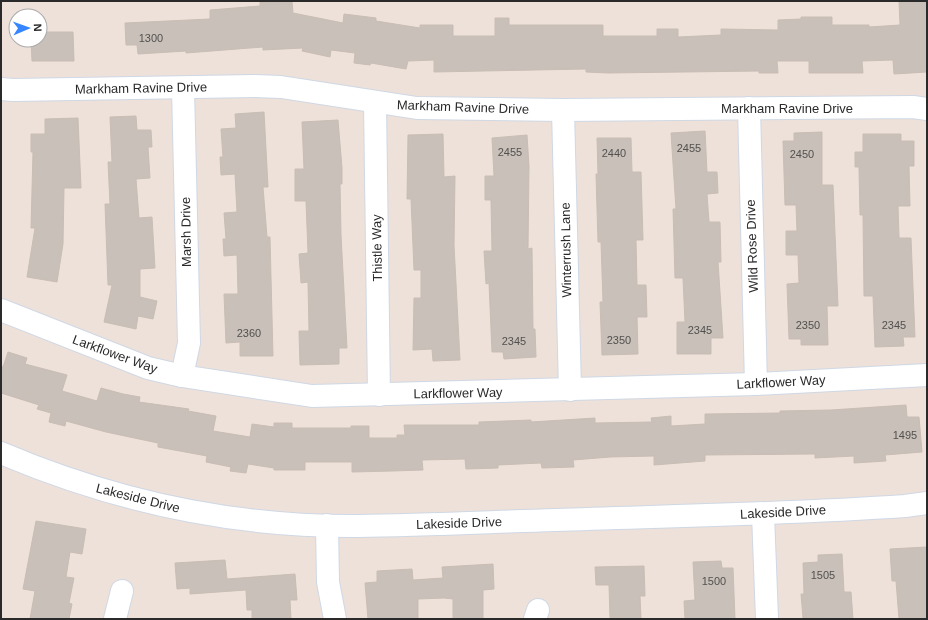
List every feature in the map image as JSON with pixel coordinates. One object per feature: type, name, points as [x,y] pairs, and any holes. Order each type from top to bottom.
[{"type":"street","name":"Markham Ravine Drive","points":[[1,89],[281,87],[417,108],[563,110],[913,107],[927,109]]},
{"type":"street","name":"Marsh Drive","points":[[182,376],[189,344],[183,88]]},
{"type":"street","name":"Thistle Way","points":[[375,102],[379,395]]},
{"type":"street","name":"Wild Rose Drive","points":[[749,108],[756,384]]},
{"type":"street","name":"Winterrush Lane","points":[[563,110],[570,390]]},
{"type":"street","name":"Larkflower Way","points":[[1,310],[148,368],[182,376],[312,396],[756,384],[927,375]]},
{"type":"street","name":"Lakeside Drive","points":[[1,453],[81,484],[176,508],[247,519],[327,525],[358,526],[763,514],[905,506],[927,503]]},
{"type":"street","points":[[763,514],[767,619]]},
{"type":"street","points":[[327,525],[328,582],[335,619]]},
{"type":"street","points":[[115,619],[122,592]]},
{"type":"building","points":[[292,1],[293,13],[343,23],[344,14],[376,18],[376,21],[420,28],[420,25],[453,25],[453,36],[495,36],[495,18],[509,18],[509,25],[603,25],[603,36],[657,36],[657,29],[678,29],[678,37],[721,35],[721,29],[778,30],[778,20],[801,19],[801,17],[832,17],[832,25],[869,25],[869,27],[900,25],[899,1],[927,1],[927,72],[894,74],[893,60],[862,61],[863,73],[809,73],[809,61],[777,61],[778,73],[759,73],[759,71],[608,73],[586,72],[586,69],[434,72],[434,60],[408,61],[406,69],[371,63],[370,65],[354,63],[355,53],[331,50],[330,57],[302,51],[303,48],[263,50],[263,47],[186,53],[186,51],[138,54],[137,45],[126,45],[125,23],[210,19],[210,10],[260,6],[260,2]]},
{"type":"building","points":[[48,32],[73,32],[74,61],[32,61],[31,48],[48,48]]},
{"type":"building","points":[[264,112],[268,187],[263,187],[267,237],[270,237],[273,356],[240,356],[240,342],[226,343],[224,294],[238,294],[237,255],[224,256],[223,239],[226,239],[224,213],[237,212],[235,174],[221,175],[220,157],[223,157],[221,129],[236,128],[235,114]]},
{"type":"building","points":[[136,116],[137,130],[151,130],[152,147],[148,147],[150,178],[136,179],[139,218],[152,217],[155,268],[140,269],[140,297],[157,301],[153,319],[138,316],[136,329],[104,322],[112,285],[108,285],[105,204],[110,204],[108,162],[112,162],[110,117]]},
{"type":"building","points":[[78,118],[81,188],[64,188],[63,244],[57,282],[27,277],[35,228],[31,228],[33,152],[31,152],[31,134],[45,134],[45,119]]},
{"type":"building","points":[[338,120],[342,168],[342,184],[340,184],[341,235],[347,348],[339,348],[339,364],[300,365],[299,331],[309,331],[308,282],[301,283],[299,254],[308,253],[306,201],[295,201],[295,169],[304,169],[302,122]]},
{"type":"building","points":[[705,131],[707,172],[717,172],[718,193],[707,194],[709,222],[720,222],[721,262],[718,262],[723,338],[711,338],[711,354],[677,354],[677,322],[685,322],[683,278],[675,278],[673,209],[676,209],[671,133]]},
{"type":"building","points":[[822,132],[822,185],[833,185],[838,306],[827,306],[828,345],[801,345],[801,339],[789,339],[787,284],[799,283],[798,255],[786,255],[786,231],[797,231],[796,205],[785,205],[783,141],[794,141],[794,133]]},
{"type":"building","points":[[443,134],[444,177],[455,176],[454,245],[460,360],[433,361],[432,349],[413,350],[414,298],[421,298],[421,270],[414,270],[411,199],[407,199],[408,135]]},
{"type":"building","points":[[863,134],[901,134],[901,141],[914,141],[914,166],[909,166],[910,206],[898,206],[899,238],[911,238],[915,337],[903,337],[904,346],[875,347],[873,296],[864,296],[863,215],[860,215],[859,167],[855,167],[855,152],[863,152]]},
{"type":"building","points":[[527,135],[529,166],[528,249],[532,248],[533,329],[535,329],[536,357],[504,359],[503,352],[492,352],[489,283],[486,284],[484,251],[492,251],[491,200],[485,200],[485,176],[494,176],[492,138]]},
{"type":"building","points":[[597,138],[631,138],[632,172],[641,172],[643,240],[636,240],[637,285],[646,285],[647,317],[637,317],[638,354],[602,355],[600,302],[603,302],[601,242],[598,242],[596,174],[598,174]]},
{"type":"building","points":[[8,352],[27,358],[25,364],[67,375],[62,391],[97,401],[101,388],[140,397],[139,402],[189,409],[188,411],[216,416],[213,431],[250,437],[252,424],[274,427],[274,423],[292,423],[292,428],[351,428],[351,426],[369,426],[369,438],[397,438],[397,435],[405,435],[404,425],[479,425],[479,422],[531,420],[531,422],[595,418],[595,423],[652,422],[651,418],[671,416],[671,426],[705,424],[705,414],[780,413],[780,411],[831,410],[906,405],[907,417],[919,417],[922,452],[885,455],[886,461],[854,463],[854,456],[815,458],[815,454],[705,455],[705,461],[654,465],[654,456],[610,457],[573,460],[574,467],[542,468],[541,463],[498,465],[498,468],[466,469],[465,459],[422,460],[423,470],[352,472],[352,462],[305,462],[305,470],[274,470],[274,468],[248,464],[246,473],[230,471],[231,467],[206,462],[207,456],[158,447],[158,443],[106,432],[66,421],[65,426],[49,422],[51,413],[37,409],[39,405],[1,393],[1,366],[3,367]]},
{"type":"building","points":[[36,521],[86,529],[82,554],[70,552],[66,577],[74,578],[69,603],[72,604],[69,619],[30,619],[35,591],[23,589]]},
{"type":"building","points":[[927,547],[927,619],[899,619],[896,581],[892,581],[890,549]]},
{"type":"building","points":[[842,554],[844,592],[851,592],[853,619],[803,618],[801,594],[804,594],[803,563],[818,562],[818,555]]},
{"type":"building","points":[[225,560],[227,579],[295,574],[297,600],[290,600],[291,619],[252,619],[252,610],[247,610],[246,590],[190,594],[190,588],[177,589],[175,563]]},
{"type":"building","points":[[721,561],[722,568],[733,568],[735,619],[685,619],[684,601],[695,600],[693,562]]},
{"type":"building","points":[[493,564],[494,589],[483,590],[483,619],[453,619],[453,599],[444,598],[418,599],[418,619],[368,619],[365,583],[377,582],[377,571],[412,569],[413,580],[443,578],[442,567]]},
{"type":"building","points":[[644,566],[645,596],[640,596],[641,619],[610,619],[609,585],[596,585],[595,567]]}]
